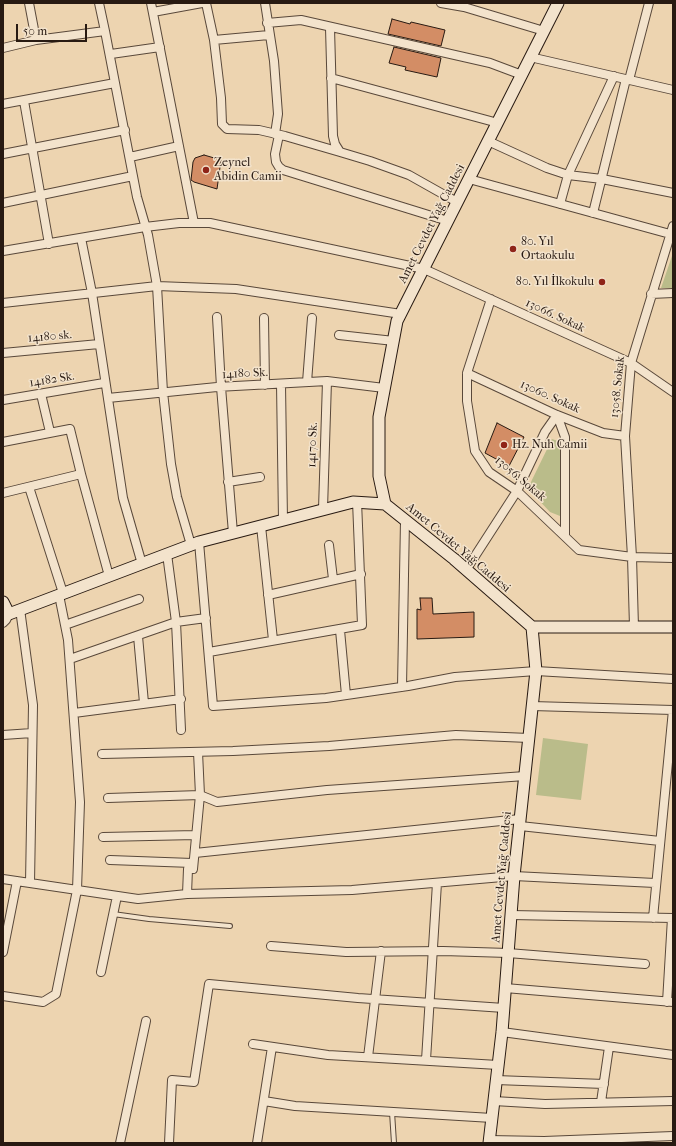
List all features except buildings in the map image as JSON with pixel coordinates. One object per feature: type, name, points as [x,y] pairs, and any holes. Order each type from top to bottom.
[{"type":"main road","name":"Amet Cevdet Yağ Caddesi","points":[[489,1142],[502,1032],[514,876],[536,671],[532,627],[466,570],[385,504],[379,476],[378,417],[397,322],[558,3]]},
{"type":"main road","points":[[3,602],[6,618],[20,609],[195,544],[357,501],[385,504]]},
{"type":"main road","points":[[532,627],[673,627]]},
{"type":"street","points":[[29,3],[36,40]]},
{"type":"street","points":[[99,3],[111,54],[115,83],[137,197],[145,227],[157,286],[163,392],[177,497],[195,544],[206,618],[213,706],[326,698],[402,687],[455,676],[536,671],[673,679]]},
{"type":"street","points":[[151,3],[194,223]]},
{"type":"street","points":[[153,12],[202,3]]},
{"type":"street","points":[[206,3],[214,40],[221,98],[222,124],[227,129],[259,130],[277,134],[370,161],[409,175],[457,202]]},
{"type":"street","points":[[265,3],[267,24],[274,61],[278,114],[275,154],[276,162],[279,167],[283,170],[448,222]]},
{"type":"street","points":[[441,3],[464,8],[544,31]]},
{"type":"street","points":[[593,213],[649,3]]},
{"type":"street","points":[[267,24],[301,20],[330,28],[490,62],[522,75]]},
{"type":"street","points":[[330,28],[333,136],[335,144],[340,152]]},
{"type":"street","points":[[3,48],[36,40],[105,31]]},
{"type":"street","points":[[214,40],[269,35]]},
{"type":"street","points":[[111,54],[160,47]]},
{"type":"street","points":[[530,57],[673,90]]},
{"type":"street","points":[[560,204],[568,176],[614,76]]},
{"type":"street","points":[[331,78],[498,123]]},
{"type":"street","points":[[3,104],[115,83]]},
{"type":"street","points":[[24,101],[49,244]]},
{"type":"street","points":[[3,154],[125,130]]},
{"type":"street","points":[[488,141],[568,176],[602,179],[673,193]]},
{"type":"street","points":[[130,157],[180,146]]},
{"type":"street","points":[[3,203],[134,176]]},
{"type":"street","points":[[469,179],[593,213],[672,230]]},
{"type":"street","name":"13066. Sokak","points":[[3,251],[145,227],[210,223],[424,269],[631,364],[673,392]]},
{"type":"street","name":"13058. Sokak","points":[[634,627],[632,557],[625,436],[631,364],[651,294],[672,230]]},
{"type":"street","points":[[81,238],[92,293],[104,383],[108,398],[123,498],[142,564]]},
{"type":"street","points":[[3,303],[157,286],[236,289],[401,314]]},
{"type":"street","points":[[651,294],[673,293]]},
{"type":"street","name":"13056. Sokak","points":[[491,299],[467,373],[467,401],[475,451],[490,472],[517,491],[565,535],[579,550],[632,557],[673,558]]},
{"type":"street","points":[[217,316],[228,482],[233,533]]},
{"type":"street","points":[[264,318],[265,384]]},
{"type":"street","points":[[307,382],[312,318]]},
{"type":"street","points":[[339,335],[394,341]]},
{"type":"street","name":"14180 sk.","points":[[3,353],[99,344]]},
{"type":"street","name":"13060. Sokak","points":[[467,373],[557,415],[602,433],[625,436]]},
{"type":"street","name":"14180 Sk.","points":[[108,398],[221,387],[327,381],[384,388]]},
{"type":"street","name":"14170 Sk.","points":[[323,509],[327,381]]},
{"type":"street","name":"14182 Sk.","points":[[3,400],[104,383]]},
{"type":"street","points":[[281,384],[282,520]]},
{"type":"street","points":[[41,394],[50,432]]},
{"type":"street","points":[[466,570],[517,491],[545,432],[557,415]]},
{"type":"street","points":[[557,415],[565,437],[565,535]]},
{"type":"street","points":[[3,442],[70,429],[109,576]]},
{"type":"street","points":[[3,493],[81,474]]},
{"type":"street","points":[[228,482],[260,477]]},
{"type":"street","points":[[3,996],[43,1002],[56,994],[77,890],[80,802],[70,659],[61,594],[29,487]]},
{"type":"street","points":[[209,652],[273,640],[340,630],[362,624],[357,501]]},
{"type":"street","points":[[402,687],[405,520]]},
{"type":"street","points":[[261,526],[273,640]]},
{"type":"street","points":[[329,545],[333,579]]},
{"type":"street","points":[[167,554],[176,622],[181,698],[181,730]]},
{"type":"street","points":[[268,595],[360,574]]},
{"type":"street","points":[[65,625],[139,599]]},
{"type":"street","points":[[20,609],[33,704],[30,883]]},
{"type":"street","points":[[70,659],[176,622],[206,618]]},
{"type":"street","points":[[340,630],[346,695]]},
{"type":"street","points":[[138,636],[144,704]]},
{"type":"street","points":[[74,713],[181,698]]},
{"type":"street","points":[[532,706],[673,710],[655,883],[653,918]]},
{"type":"street","points":[[3,735],[32,733]]},
{"type":"street","points":[[102,754],[198,752],[329,746],[456,735],[529,738]]},
{"type":"street","points":[[187,894],[188,869],[193,870],[192,863],[195,853],[200,795],[198,752]]},
{"type":"street","points":[[108,798],[200,795],[216,802],[326,790],[525,776]]},
{"type":"street","points":[[195,853],[520,823],[660,841]]},
{"type":"street","points":[[103,837],[196,835]]},
{"type":"street","points":[[110,860],[192,863]]},
{"type":"street","points":[[3,879],[138,898],[187,894],[352,890],[514,876],[655,883]]},
{"type":"street","points":[[3,952],[17,881]]},
{"type":"street","points":[[426,1060],[431,1003],[437,882]]},
{"type":"street","points":[[101,972],[117,896]]},
{"type":"street","points":[[505,988],[670,1002],[673,918],[511,915]]},
{"type":"street","points":[[271,946],[346,952],[434,951],[508,953],[645,964]]},
{"type":"street","points":[[368,1057],[381,952]]},
{"type":"street","points":[[169,1143],[172,1080],[194,1082],[209,984],[376,1000],[504,1008]]},
{"type":"street","points":[[120,1143],[146,1021]]},
{"type":"street","points":[[502,1032],[673,1055]]},
{"type":"street","points":[[253,1044],[328,1055],[498,1065]]},
{"type":"street","points":[[258,1143],[272,1047]]},
{"type":"street","points":[[601,1102],[609,1047]]},
{"type":"street","points":[[496,1080],[604,1084]]},
{"type":"street","points":[[264,1101],[295,1106],[492,1118]]},
{"type":"street","points":[[494,1101],[545,1104],[673,1101]]},
{"type":"street","points":[[489,1142],[673,1136]]},
{"type":"lane","points":[[113,914],[149,919],[230,926]]},
{"type":"lane","points":[[392,1112],[394,1143]]},
{"type":"green space","points":[[673,253],[673,288],[661,288]]},
{"type":"green space","points":[[552,439],[558,441],[561,447],[560,516],[550,512],[532,493],[529,486]]},
{"type":"green space","points":[[543,738],[588,744],[581,800],[536,795]]},
{"type":"place","name":"Zeynel Abidin Camii","points":[[206,170]]},
{"type":"place","name":"80. Yıl Ortaokulu","points":[[513,249]]},
{"type":"place","name":"80. Yıl İlkokulu","points":[[602,282]]},
{"type":"place","name":"Hz. Nuh Camii","points":[[504,445]]}]
